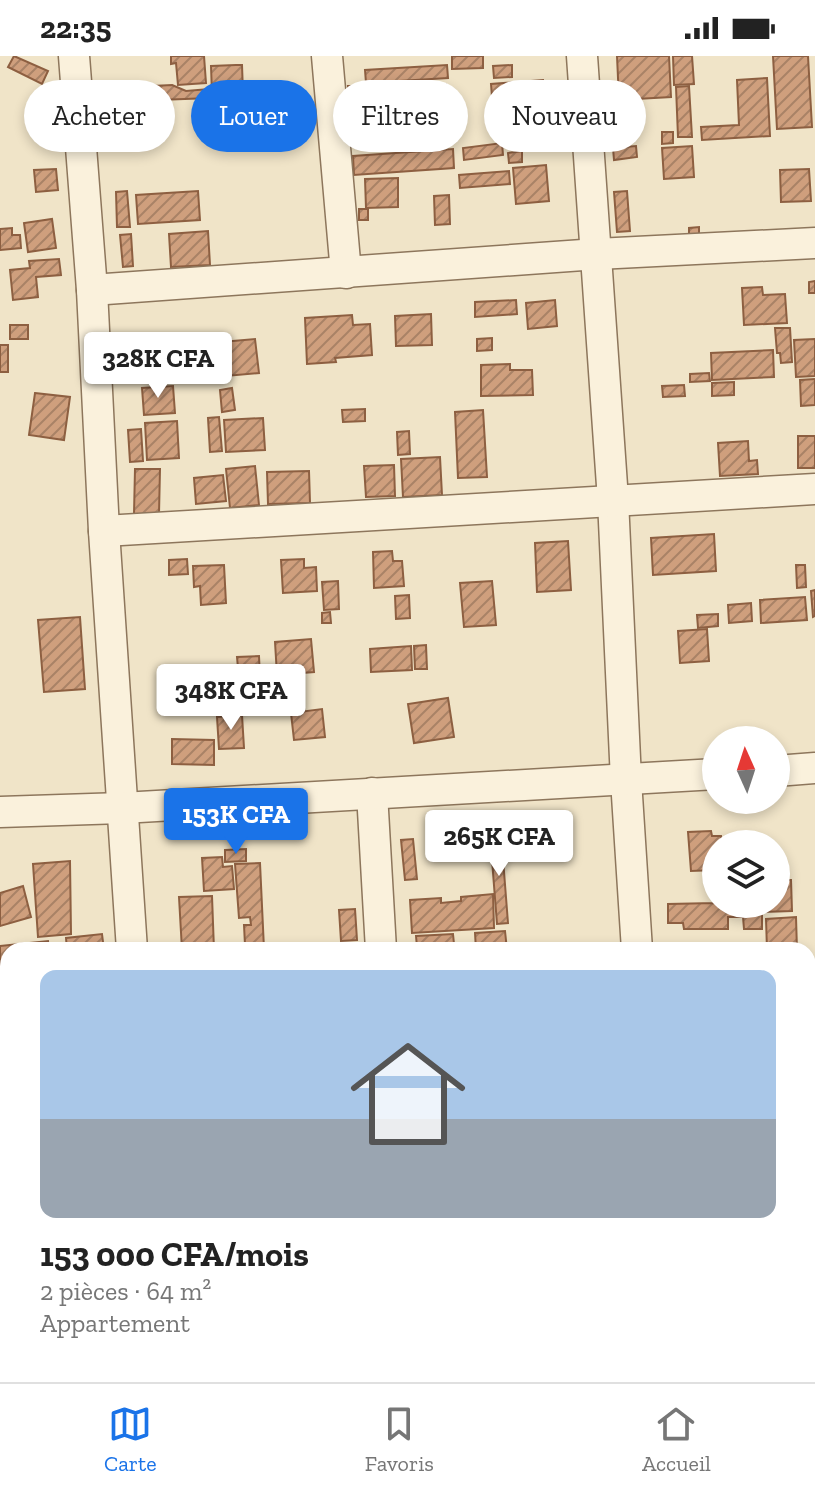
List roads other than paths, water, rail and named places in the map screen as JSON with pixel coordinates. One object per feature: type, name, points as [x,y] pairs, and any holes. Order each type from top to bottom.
[{"type":"street","points":[[74,56],[92,290],[104,531],[131,942]]},
{"type":"street","points":[[327,56],[346,273]]},
{"type":"street","points":[[582,56],[613,500],[636,942]]},
{"type":"street","points":[[92,290],[597,254],[815,243]]},
{"type":"street","points":[[104,531],[815,489]]},
{"type":"street","points":[[790,770],[815,768]]},
{"type":"street","points":[[0,812],[122,808],[702,775]]},
{"type":"street","points":[[372,793],[381,942]]}]
